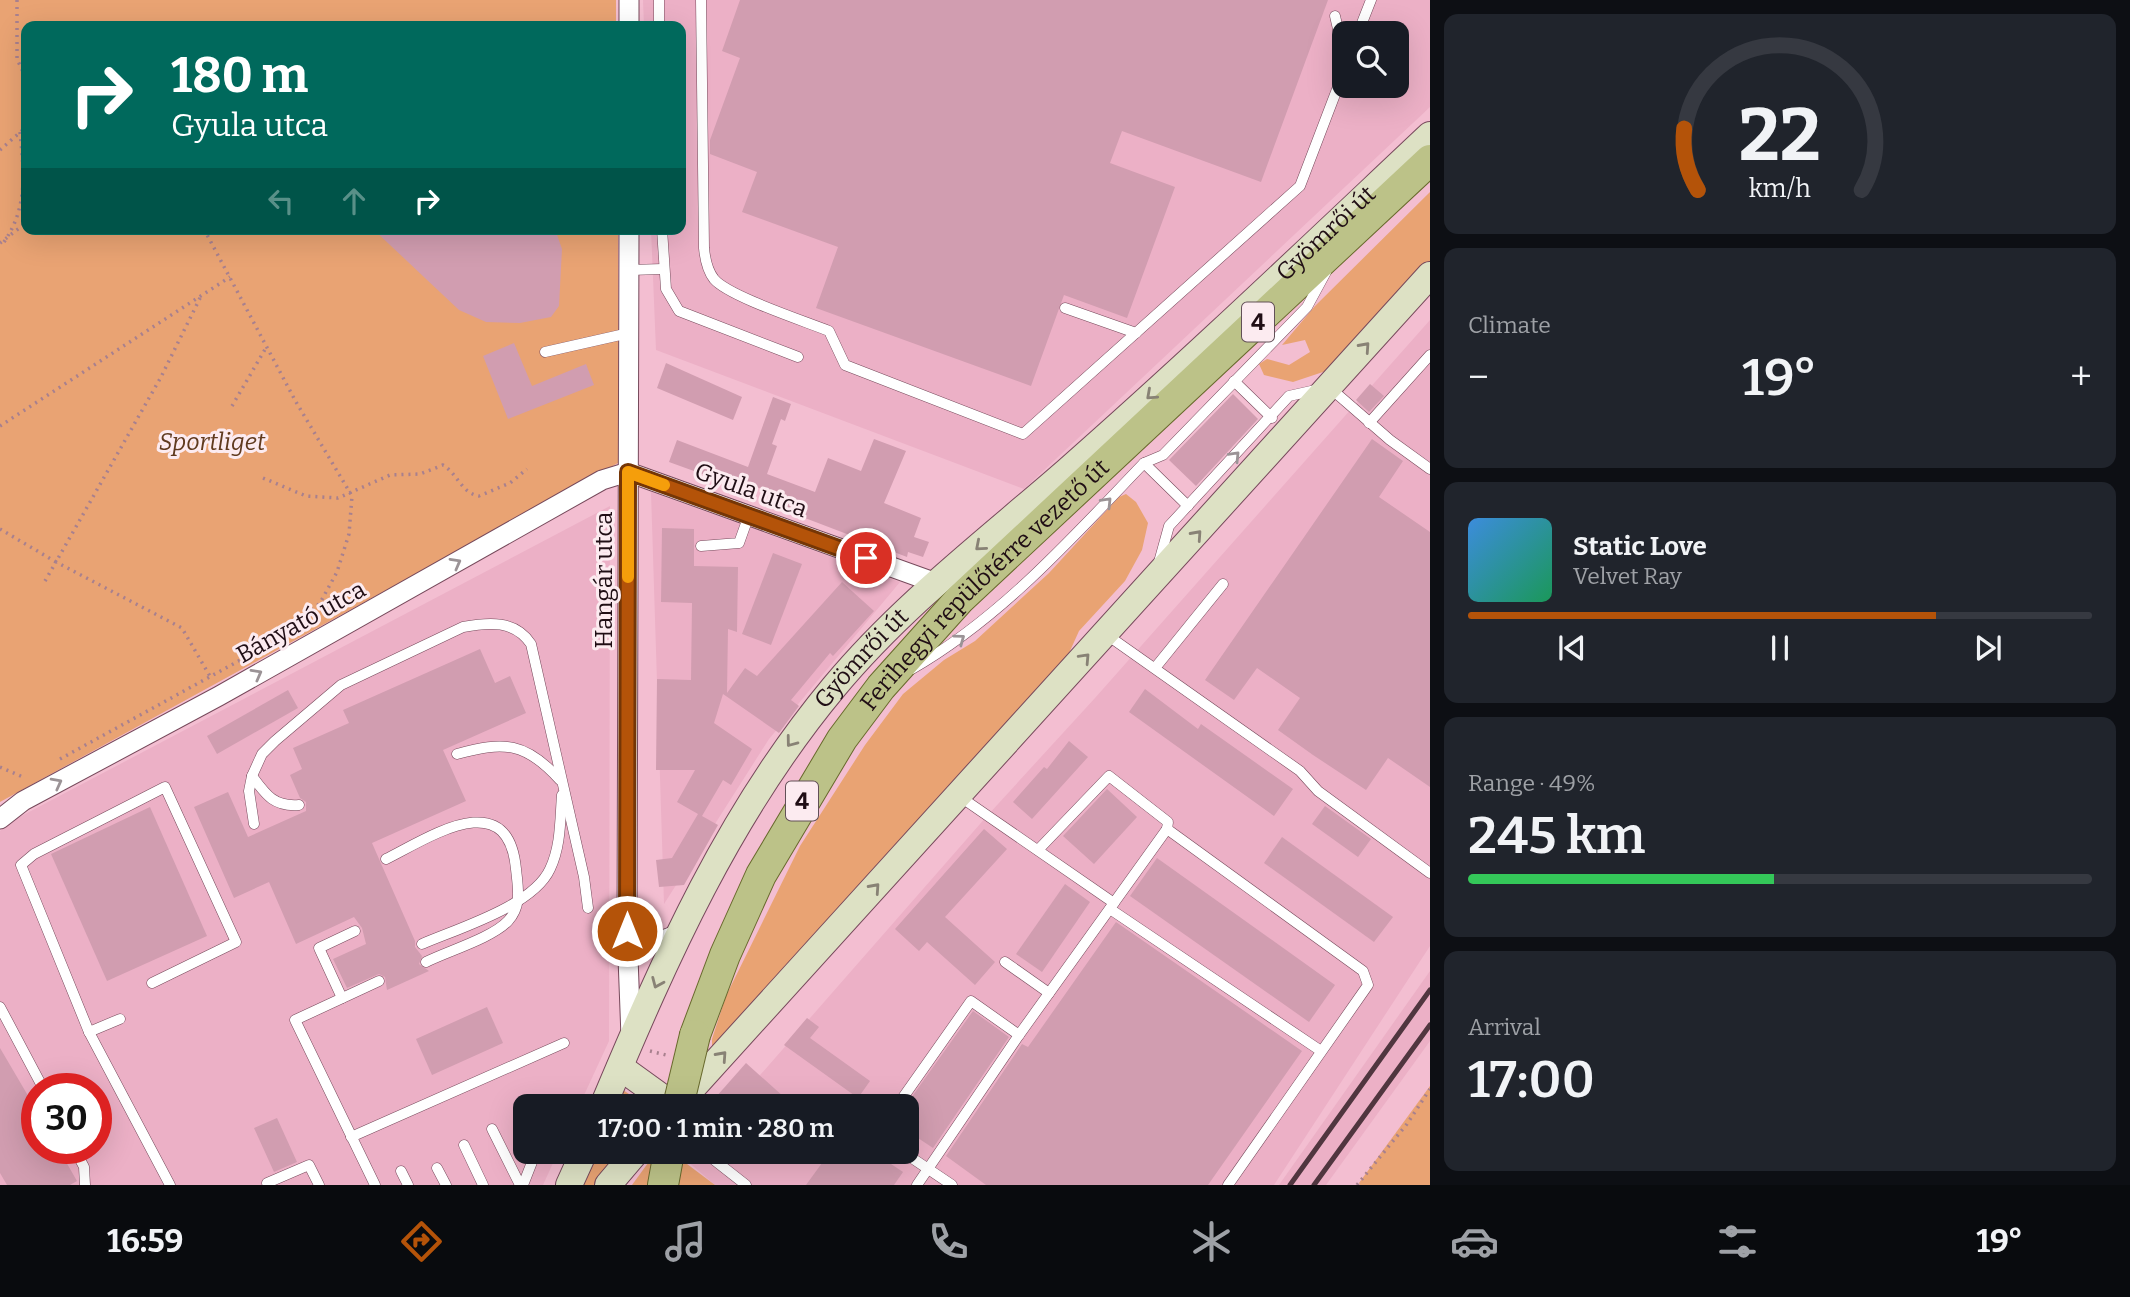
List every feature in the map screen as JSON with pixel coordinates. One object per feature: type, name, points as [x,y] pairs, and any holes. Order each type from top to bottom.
[{"type":"main road","name":"Ferihegyi repülőtérre vezető út","points":[[679,1094],[695,1035],[729,944],[761,875],[842,739],[881,687],[960,599],[1340,248],[1430,160]]},
{"type":"street","points":[[629,0],[629,21]]},
{"type":"street","name":"Gyömrői út","points":[[608,1094],[678,934],[721,848],[774,765],[834,686],[936,583],[1068,470],[1430,135]]},
{"type":"street","name":"Hangár utca","points":[[629,235],[627,931],[631,1042]]},
{"type":"street","points":[[687,1094],[1151,586],[1430,275]]},
{"type":"street","name":"Gyula utca","points":[[628,472],[936,583]]},
{"type":"street","name":"Bányató utca","points":[[0,819],[23,801],[219,696],[602,480],[628,472]]},
{"type":"street","points":[[627,931],[639,940],[651,944],[678,934]]},
{"type":"street","points":[[620,1067],[659,1094]]},
{"type":"street","points":[[569,1185],[579,1164]]},
{"type":"street","points":[[608,1185],[626,1164]]},
{"type":"lane","points":[[659,0],[659,21]]},
{"type":"lane","points":[[701,0],[704,248],[710,271],[721,285],[829,331],[845,365],[1023,434],[1300,186],[1334,98]]},
{"type":"lane","points":[[1363,21],[1371,0]]},
{"type":"lane","points":[[1335,16],[1336,21]]},
{"type":"lane","points":[[662,235],[666,289],[679,310],[798,357]]},
{"type":"lane","points":[[881,687],[945,650],[981,624],[1042,568],[1144,463],[1163,455],[1307,307],[1340,248]]},
{"type":"lane","points":[[629,270],[663,269]]},
{"type":"lane","points":[[1177,396],[1255,299]]},
{"type":"lane","points":[[1065,308],[1136,333]]},
{"type":"lane","points":[[545,352],[629,333]]},
{"type":"lane","points":[[1369,423],[1430,355]]},
{"type":"lane","points":[[1234,381],[1272,418]]},
{"type":"lane","points":[[1151,586],[1169,526],[1272,418],[1289,396],[1329,387],[1369,423],[1430,469]]},
{"type":"lane","points":[[1144,463],[1188,506]]},
{"type":"lane","points":[[701,546],[739,544],[748,515]]},
{"type":"lane","points":[[1156,668],[1223,584]]},
{"type":"lane","points":[[254,824],[249,799],[252,776],[262,754],[341,685],[463,627],[496,624],[521,631],[531,644],[584,877],[587,908]]},
{"type":"lane","points":[[1106,635],[1300,771],[1318,791],[1430,873]]},
{"type":"lane","points":[[422,944],[534,891],[550,869],[559,840],[562,783],[541,762],[510,745],[486,746],[457,754]]},
{"type":"lane","points":[[252,776],[271,801],[280,805],[299,806]]},
{"type":"lane","points":[[917,1185],[1019,1035],[1167,829],[1168,822],[1109,776],[1038,850]]},
{"type":"lane","points":[[152,983],[236,942],[166,787],[34,854],[21,865],[89,1032],[170,1185]]},
{"type":"lane","points":[[959,796],[1321,1051]]},
{"type":"lane","points":[[386,859],[458,824],[481,822],[501,831],[514,849],[519,900],[513,914],[499,928],[426,962]]},
{"type":"lane","points":[[1167,829],[1363,971],[1368,985],[1228,1185]]},
{"type":"lane","points":[[342,998],[319,948],[355,931]]},
{"type":"lane","points":[[1005,962],[1049,993]]},
{"type":"lane","points":[[375,1185],[295,1020],[379,981]]},
{"type":"lane","points":[[905,1094],[971,1001],[1019,1035]]},
{"type":"lane","points":[[0,1007],[35,1073]]},
{"type":"lane","points":[[89,1032],[120,1019]]},
{"type":"lane","points":[[351,1138],[564,1043]]},
{"type":"lane","points":[[492,1129],[521,1185]]},
{"type":"lane","points":[[464,1145],[483,1185]]},
{"type":"lane","points":[[919,1163],[952,1185]]},
{"type":"lane","points":[[82,1164],[85,1185]]},
{"type":"lane","points":[[521,1185],[531,1164]]},
{"type":"lane","points":[[717,1164],[735,1180],[746,1185]]},
{"type":"lane","points":[[267,1183],[309,1165],[319,1185]]},
{"type":"lane","points":[[437,1168],[446,1185]]},
{"type":"lane","points":[[401,1171],[408,1185]]},
{"type":"path","points":[[16,0],[17,59],[21,67]]},
{"type":"path","points":[[0,150],[20,132]]},
{"type":"path","points":[[20,132],[21,166]]},
{"type":"path","points":[[2,242],[18,221],[21,205]]},
{"type":"path","points":[[2,242],[21,227]]},
{"type":"path","points":[[58,760],[286,635],[320,603],[337,572],[349,534],[352,496],[207,235]]},
{"type":"path","points":[[0,426],[230,277]]},
{"type":"path","points":[[44,581],[162,377],[202,295]]},
{"type":"path","points":[[232,406],[267,346]]},
{"type":"path","points":[[262,478],[315,498],[338,498],[390,475],[420,474],[443,464],[451,470],[464,489],[479,496],[510,482],[527,469]]},
{"type":"path","points":[[0,529],[182,628],[219,696]]},
{"type":"path","points":[[0,767],[23,779],[34,773]]},
{"type":"path","points":[[1357,1185],[1407,1124],[1430,1089]]},
{"type":"shaded area","points":[[643,0],[1430,0],[1430,107],[1024,489],[656,350],[651,235],[686,235],[686,21],[644,21]]},
{"type":"shaded area","points":[[1430,320],[1430,946],[1274,1185],[715,1185],[691,1164],[919,1164],[919,1094],[744,1094],[987,816]]},
{"type":"shaded area","points":[[651,492],[900,582],[769,739],[664,904]]},
{"type":"shaded area","points":[[610,506],[609,1041],[585,1094],[513,1094],[513,1164],[553,1164],[543,1185],[0,1185],[0,831],[10,822]]},
{"type":"shaded area","points":[[1430,971],[1430,1041],[1326,1185],[1279,1185]]},
{"type":"green space","name":"Sportliget","points":[[0,0],[616,0],[616,21],[21,21],[21,235],[618,235],[619,456],[618,463],[0,802]]},
{"type":"green space","points":[[1430,192],[1430,261],[1326,371],[1293,382],[1264,375],[1259,364],[1267,359],[1289,365],[1310,352],[1305,340],[1282,345],[1315,306]]},
{"type":"green space","points":[[1126,494],[1136,502],[1148,523],[1142,550],[1125,581],[1079,631],[1065,662],[712,1053],[712,1039],[726,996],[800,846],[865,745],[903,694],[944,660],[975,641],[1049,573],[1119,497]]},
{"type":"green space","points":[[1430,1086],[1430,1185],[1360,1185],[1359,1183]]},
{"type":"green space","points":[[588,1164],[613,1164],[595,1185],[573,1185]]},
{"type":"green space","points":[[647,1164],[687,1164],[715,1185],[632,1185]]},
{"type":"building","points":[[740,0],[1328,0],[1261,182],[1122,131],[1110,163],[1175,187],[1127,318],[1064,295],[1031,386],[816,308],[838,247],[742,212],[757,172],[710,154],[710,140],[740,58],[722,51]]},
{"type":"building","points":[[379,235],[557,235],[562,249],[559,306],[551,317],[520,323],[486,322],[459,310]]},
{"type":"building","points":[[514,343],[532,386],[586,364],[594,385],[508,419],[483,356]]},
{"type":"building","points":[[666,363],[742,397],[733,420],[657,388]]},
{"type":"building","points":[[1370,384],[1384,396],[1369,412],[1356,400]]},
{"type":"building","points":[[1233,394],[1258,419],[1196,486],[1169,460]]},
{"type":"building","points":[[773,397],[791,404],[785,421],[781,419],[772,444],[777,446],[767,474],[815,492],[828,458],[861,471],[874,439],[906,451],[884,503],[921,518],[914,537],[929,542],[923,557],[908,552],[907,557],[771,505],[776,494],[718,473],[716,479],[669,462],[677,440],[748,467]]},
{"type":"building","points":[[1372,439],[1403,461],[1379,497],[1430,532],[1430,787],[1388,758],[1366,790],[1313,755],[1278,730],[1300,698],[1257,668],[1234,700],[1205,680]]},
{"type":"building","points":[[662,528],[694,529],[694,566],[738,567],[737,632],[728,629],[727,693],[745,668],[757,676],[842,582],[874,611],[833,656],[830,653],[791,700],[799,706],[779,733],[723,694],[714,723],[752,749],[731,785],[723,780],[702,816],[718,825],[684,885],[659,887],[656,860],[672,858],[698,814],[677,802],[695,770],[656,770],[657,679],[691,680],[692,603],[661,602]]},
{"type":"building","points":[[773,553],[802,564],[771,645],[742,634]]},
{"type":"building","points":[[480,649],[495,683],[510,676],[526,713],[443,750],[466,801],[372,843],[415,941],[415,947],[422,956],[419,964],[429,971],[387,990],[385,977],[379,974],[347,988],[333,959],[366,944],[362,928],[354,917],[296,944],[269,882],[234,898],[194,807],[228,792],[248,837],[306,811],[306,802],[300,798],[290,775],[302,769],[293,748],[349,723],[343,710]]},
{"type":"building","points":[[1145,689],[1198,729],[1201,724],[1293,789],[1274,816],[1129,712]]},
{"type":"building","points":[[288,690],[298,708],[217,754],[207,736]]},
{"type":"building","points":[[1069,741],[1088,757],[1032,819],[1013,802],[1044,767],[1047,769]]},
{"type":"building","points":[[1107,789],[1137,817],[1094,864],[1063,836]]},
{"type":"building","points":[[1325,806],[1371,839],[1358,857],[1312,824]]},
{"type":"building","points":[[150,807],[207,936],[107,981],[51,854]]},
{"type":"building","points":[[984,829],[1007,849],[945,917],[995,962],[975,985],[927,942],[919,951],[895,929]]},
{"type":"building","points":[[1282,837],[1393,917],[1374,942],[1264,863]]},
{"type":"building","points":[[1157,858],[1335,985],[1309,1022],[1130,896]]},
{"type":"building","points":[[1065,884],[1090,902],[1042,972],[1016,954]]},
{"type":"building","points":[[1116,922],[1302,1051],[1208,1185],[986,1185],[946,1156],[1022,1044],[1028,1047]]},
{"type":"building","points":[[487,1007],[503,1043],[432,1075],[416,1039]]},
{"type":"building","points":[[973,1011],[1009,1037],[933,1148],[919,1139],[919,1094],[914,1094]]},
{"type":"building","points":[[807,1018],[819,1027],[810,1038],[870,1081],[861,1094],[852,1094],[784,1045]]},
{"type":"building","points":[[0,1048],[21,1084],[21,1164],[67,1164],[77,1181],[70,1185],[7,1185],[0,1173]]},
{"type":"building","points":[[746,1063],[781,1094],[719,1094]]},
{"type":"building","points":[[277,1118],[297,1162],[274,1172],[254,1128]]},
{"type":"building","points":[[821,1164],[891,1164],[903,1172],[894,1185],[806,1185]]},
{"type":"railway","points":[[1290,1185],[1430,990]]},
{"type":"railway","points":[[1314,1185],[1430,1025]]},
{"type":"slow traffic","points":[[628,577],[628,472],[664,485]]},
{"type":"route","points":[[627,931],[628,472],[866,558]]}]
